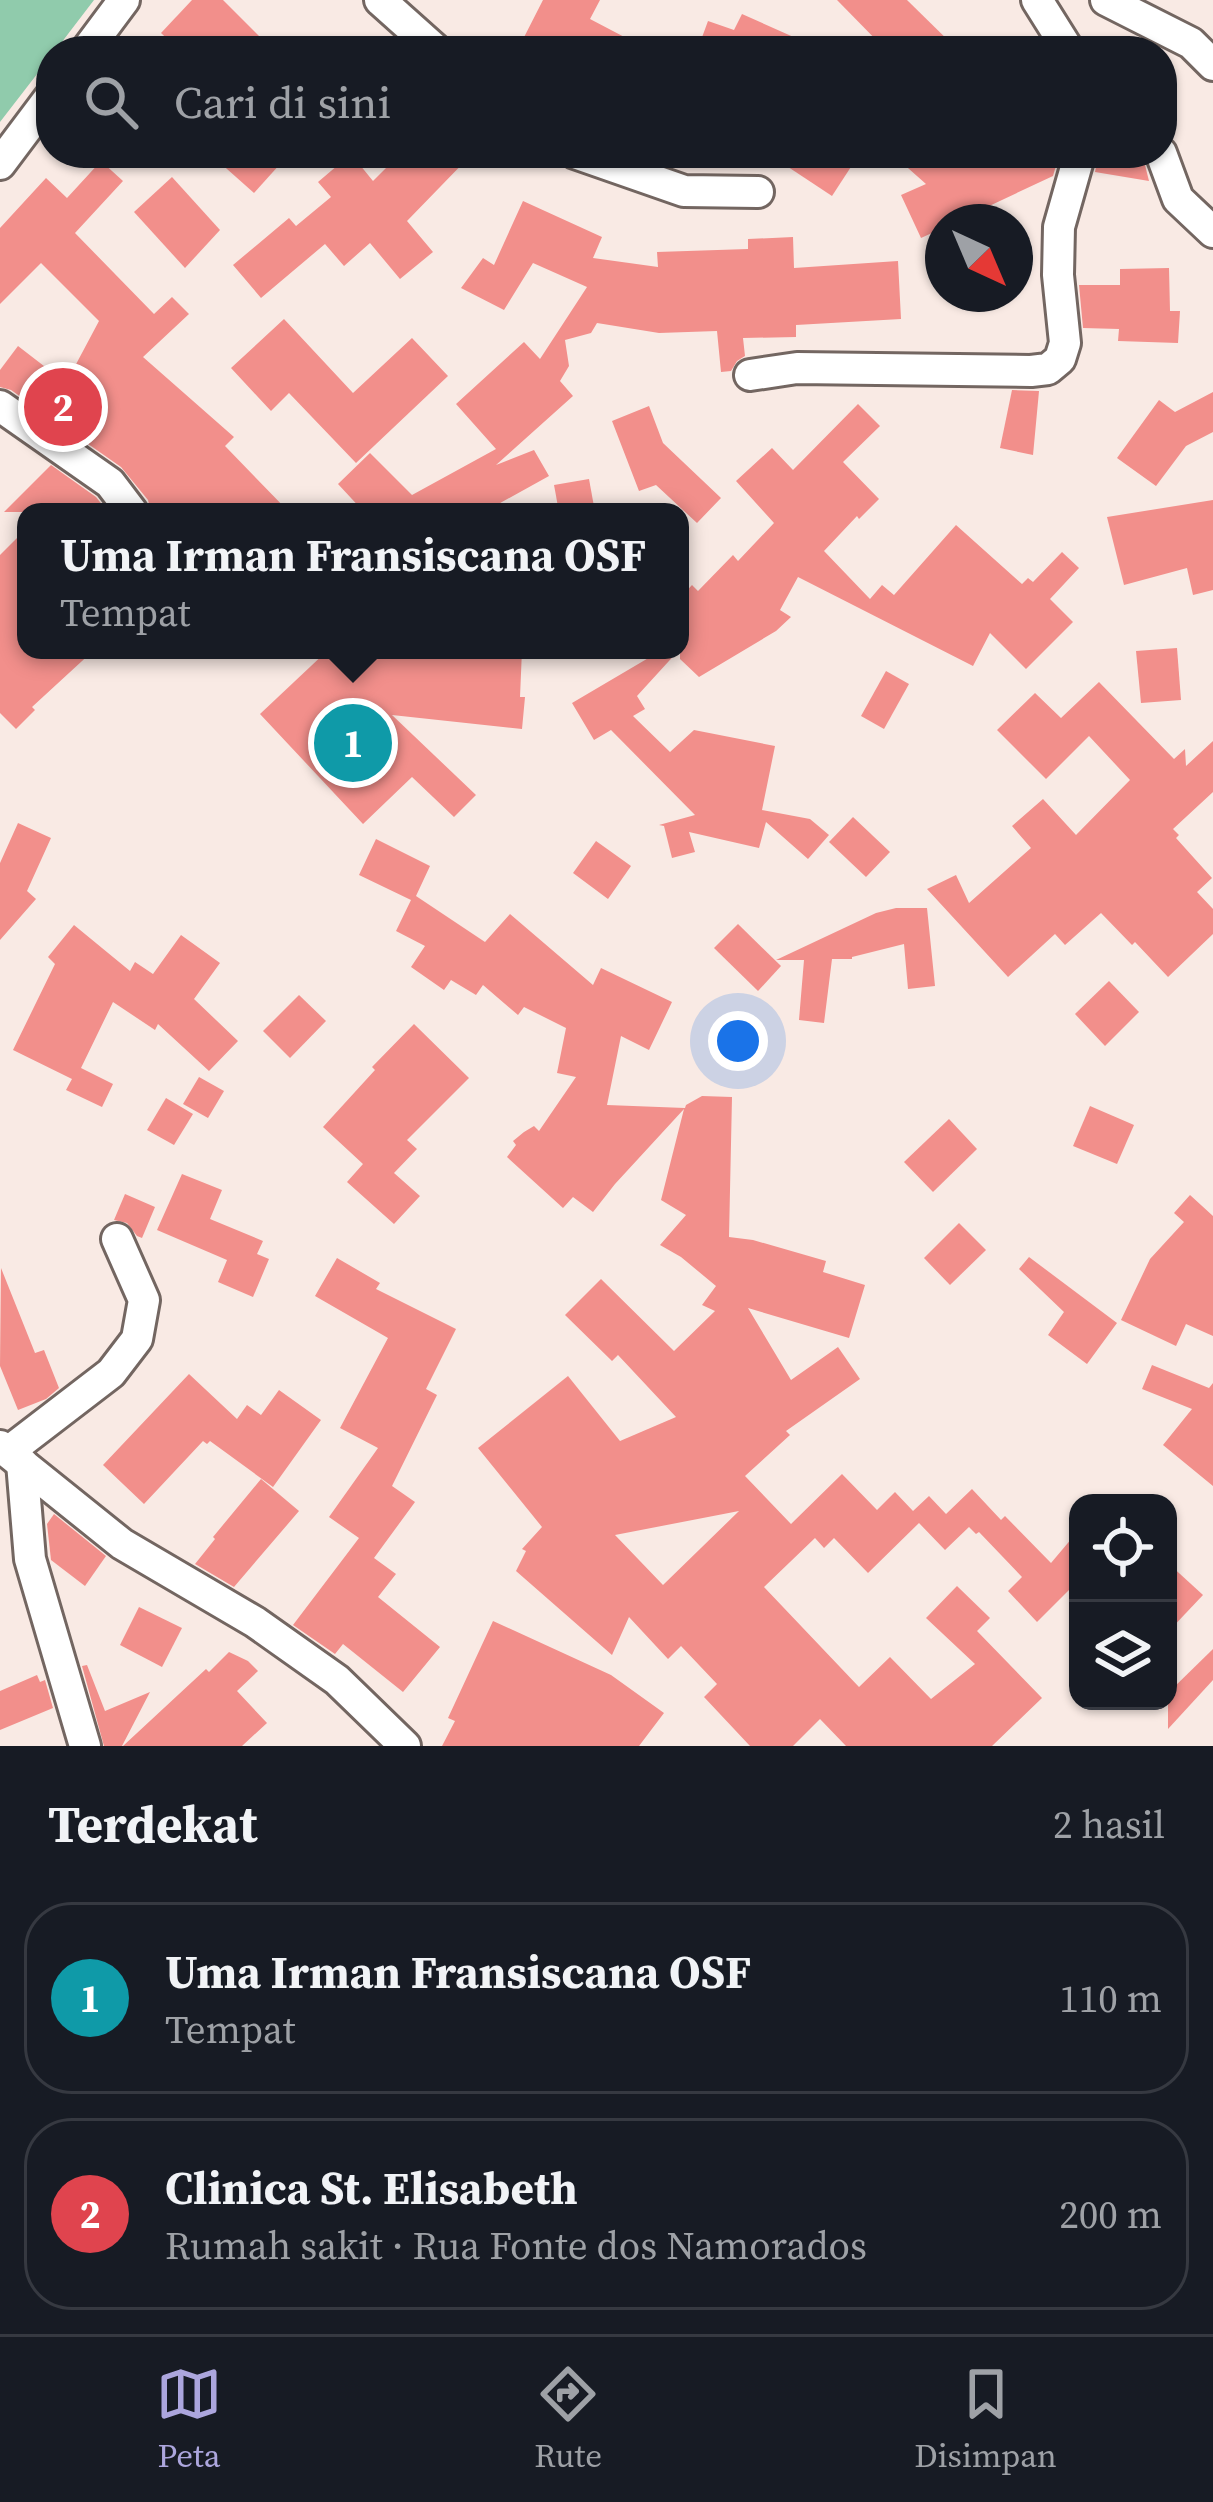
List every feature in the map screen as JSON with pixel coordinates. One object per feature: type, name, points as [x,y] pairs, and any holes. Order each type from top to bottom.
[{"type":"street","points":[[97,36],[124,0]]},
{"type":"street","points":[[380,0],[420,36]]},
{"type":"street","points":[[1037,0],[1060,36]]},
{"type":"street","points":[[1106,0],[1176,36]]},
{"type":"street","points":[[1177,37],[1213,65]]},
{"type":"street","points":[[0,164],[36,116]]},
{"type":"street","points":[[618,168],[684,191],[758,192]]},
{"type":"street","points":[[750,375],[797,368],[1048,369],[1060,359],[1065,343],[1059,226],[1076,168]]},
{"type":"street","points":[[1166,168],[1178,200],[1213,232]]},
{"type":"street","points":[[0,406],[110,483],[125,503]]},
{"type":"street","points":[[10,1454],[111,1373],[137,1339],[145,1300],[117,1239]]},
{"type":"street","points":[[10,1454],[30,1559],[85,1746]]},
{"type":"street","points":[[10,1454],[122,1544],[255,1622],[337,1680],[405,1746]]},
{"type":"green space","points":[[0,0],[94,0],[66,36],[36,36],[36,75],[0,122]]},
{"type":"building","points":[[192,0],[223,0],[259,36],[164,36],[161,33]]},
{"type":"building","points":[[543,0],[600,0],[590,19],[622,36],[525,36]]},
{"type":"building","points":[[837,0],[907,0],[944,36],[872,36]]},
{"type":"building","points":[[742,14],[791,36],[702,36],[708,21],[734,30]]},
{"type":"building","points":[[95,168],[109,168],[123,181],[75,233],[154,314],[172,297],[189,314],[143,357],[234,437],[225,446],[280,503],[149,503],[121,467],[0,387],[0,370],[18,346],[66,383],[99,321],[41,263],[0,304],[0,228],[46,178],[67,198]]},
{"type":"building","points":[[226,168],[276,168],[254,193]]},
{"type":"building","points":[[334,168],[362,168],[373,181],[386,168],[458,168],[407,221],[433,252],[400,279],[370,243],[344,266],[325,244],[261,298],[233,265],[289,218],[296,226],[331,197],[318,182]]},
{"type":"building","points":[[790,168],[850,168],[832,196]]},
{"type":"building","points":[[908,168],[1055,168],[1053,176],[993,204],[925,204],[925,236],[921,238],[901,195],[926,184]]},
{"type":"building","points":[[1096,168],[1146,168],[1149,181],[1095,172]]},
{"type":"building","points":[[172,177],[220,230],[185,268],[134,212]]},
{"type":"building","points":[[523,201],[602,237],[593,258],[658,267],[657,252],[748,249],[748,239],[793,237],[794,268],[898,261],[901,319],[796,325],[796,337],[743,338],[745,356],[731,371],[721,372],[717,331],[659,333],[597,323],[591,333],[565,340],[569,366],[560,381],[573,396],[496,465],[534,450],[549,476],[500,503],[356,503],[338,484],[370,453],[412,495],[496,449],[456,404],[524,342],[540,359],[587,287],[533,263],[504,310],[461,288],[483,258],[494,265]]},
{"type":"building","points":[[1169,268],[1170,311],[1180,311],[1178,343],[1118,341],[1119,329],[1083,328],[1079,285],[1120,285],[1120,269]]},
{"type":"building","points":[[284,319],[353,393],[412,338],[448,376],[356,463],[289,393],[271,411],[231,368]]},
{"type":"building","points":[[1012,390],[1039,391],[1033,455],[1000,448]]},
{"type":"building","points":[[1213,392],[1213,432],[1186,446],[1156,486],[1117,458],[1159,400],[1175,412]]},
{"type":"building","points":[[858,404],[880,426],[843,462],[879,499],[824,551],[870,599],[882,585],[894,595],[956,525],[1022,584],[1028,578],[1033,582],[1062,552],[1079,568],[1050,599],[1073,622],[1026,669],[990,633],[973,666],[798,577],[780,610],[791,617],[699,677],[680,659],[689,659],[689,588],[692,585],[698,591],[733,555],[738,561],[774,523],[736,481],[772,448],[793,470]]},
{"type":"building","points":[[649,406],[663,443],[721,498],[697,523],[689,516],[689,503],[675,503],[656,485],[639,491],[612,421]]},
{"type":"building","points":[[51,465],[101,503],[17,503],[17,512],[4,512]]},
{"type":"building","points":[[589,479],[593,503],[557,503],[554,485]]},
{"type":"building","points":[[1213,500],[1213,590],[1193,595],[1187,568],[1124,585],[1107,517]]},
{"type":"building","points":[[17,538],[17,659],[84,659],[32,707],[35,710],[16,729],[0,713],[0,555]]},
{"type":"building","points":[[1177,648],[1181,700],[1141,703],[1136,651]]},
{"type":"building","points":[[318,659],[522,659],[522,729],[392,715],[476,795],[454,817],[412,777],[363,824],[260,714]]},
{"type":"building","points":[[647,659],[671,659],[637,696],[645,709],[633,716],[670,752],[694,730],[775,746],[762,810],[810,819],[829,835],[808,859],[766,822],[759,848],[689,832],[695,852],[672,858],[664,826],[659,825],[695,815],[611,730],[594,740],[572,703]]},
{"type":"building","points":[[886,671],[909,684],[884,729],[861,716]]},
{"type":"building","points":[[1099,682],[1174,759],[1185,749],[1186,766],[1213,741],[1213,792],[1173,829],[1212,878],[1197,892],[1213,909],[1213,934],[1168,977],[1101,913],[1065,945],[1055,934],[1008,977],[927,889],[956,875],[969,903],[1031,848],[1012,826],[1043,799],[1076,835],[1130,780],[1089,736],[1046,779],[997,730],[1035,693],[1061,718]]},
{"type":"building","points":[[853,817],[890,852],[866,877],[829,842]]},
{"type":"building","points":[[18,823],[51,838],[27,891],[36,899],[0,940],[0,863]]},
{"type":"building","points":[[376,839],[430,866],[416,896],[485,942],[510,914],[593,985],[601,968],[672,1002],[649,1050],[621,1036],[607,1105],[685,1108],[702,1096],[732,1097],[729,1237],[826,1261],[823,1272],[865,1285],[849,1338],[748,1308],[791,1380],[838,1347],[860,1379],[786,1431],[790,1435],[745,1476],[791,1524],[842,1474],[877,1510],[895,1492],[913,1511],[929,1496],[946,1514],[972,1489],[1051,1563],[1069,1542],[1069,1590],[1037,1622],[1008,1591],[1022,1577],[969,1527],[945,1550],[919,1523],[868,1573],[834,1538],[824,1548],[815,1538],[764,1587],[859,1687],[890,1657],[931,1699],[975,1664],[926,1618],[957,1586],[990,1618],[977,1631],[1042,1698],[992,1746],[846,1746],[820,1719],[793,1746],[750,1746],[704,1697],[717,1684],[681,1646],[668,1659],[629,1617],[612,1655],[516,1571],[526,1551],[522,1549],[542,1527],[478,1448],[568,1376],[620,1441],[676,1417],[618,1355],[612,1361],[565,1315],[601,1279],[674,1351],[715,1311],[702,1305],[716,1286],[660,1245],[686,1215],[661,1200],[684,1109],[593,1212],[573,1197],[563,1208],[507,1157],[516,1145],[513,1141],[524,1132],[534,1126],[539,1131],[576,1077],[557,1073],[566,1028],[524,1007],[518,1015],[483,985],[476,995],[451,980],[444,990],[411,967],[425,946],[396,931],[411,900],[359,875]],"holes":[[[739,1511],[663,1585],[615,1535]]]},
{"type":"building","points":[[596,841],[631,866],[608,899],[573,873]]},
{"type":"building","points":[[896,908],[927,908],[935,986],[908,989],[904,944],[852,959],[832,959],[824,1023],[799,1020],[804,960],[776,960]]},
{"type":"building","points":[[738,924],[781,966],[758,991],[714,948]]},
{"type":"building","points":[[74,925],[130,971],[135,962],[153,974],[181,935],[220,963],[194,999],[238,1041],[209,1071],[158,1024],[155,1030],[113,1002],[81,1068],[113,1084],[102,1107],[66,1090],[72,1079],[13,1050],[55,964],[48,957]]},
{"type":"building","points":[[1109,981],[1139,1012],[1105,1046],[1075,1014]]},
{"type":"building","points":[[299,995],[326,1021],[290,1058],[263,1031]]},
{"type":"building","points":[[414,1024],[469,1078],[407,1140],[417,1149],[394,1173],[420,1196],[394,1224],[347,1182],[363,1164],[323,1127]]},
{"type":"building","points":[[199,1077],[224,1091],[208,1118],[183,1104]]},
{"type":"building","points":[[166,1098],[193,1114],[174,1145],[147,1130]]},
{"type":"building","points":[[1090,1106],[1134,1125],[1117,1164],[1073,1146]]},
{"type":"building","points":[[949,1119],[977,1149],[933,1192],[904,1162]]},
{"type":"building","points":[[182,1174],[222,1190],[210,1219],[263,1241],[257,1254],[269,1259],[253,1297],[218,1282],[227,1260],[157,1230]]},
{"type":"building","points":[[125,1194],[155,1207],[142,1238],[127,1223],[114,1220]]},
{"type":"building","points":[[1190,1195],[1213,1216],[1213,1336],[1186,1324],[1176,1346],[1121,1320],[1150,1259],[1184,1222],[1174,1213]]},
{"type":"building","points":[[959,1223],[986,1250],[950,1285],[924,1258]]},
{"type":"building","points":[[1029,1257],[1117,1323],[1087,1364],[1048,1335],[1064,1312],[1019,1269]]},
{"type":"building","points":[[337,1258],[380,1283],[376,1289],[456,1329],[426,1389],[437,1395],[392,1486],[415,1502],[374,1558],[396,1574],[378,1597],[440,1647],[403,1692],[343,1644],[335,1654],[293,1625],[359,1538],[329,1517],[378,1448],[340,1428],[388,1338],[315,1296]]},
{"type":"building","points":[[1,1268],[35,1353],[44,1350],[59,1388],[18,1410],[0,1366]]},
{"type":"building","points":[[1152,1365],[1209,1388],[1213,1383],[1213,1486],[1163,1445],[1192,1409],[1142,1389]]},
{"type":"building","points":[[189,1374],[237,1419],[247,1405],[261,1415],[279,1390],[321,1420],[273,1487],[210,1441],[203,1441],[144,1504],[103,1465]]},
{"type":"building","points":[[261,1479],[299,1511],[234,1587],[195,1564]]},
{"type":"building","points":[[54,1514],[106,1556],[85,1586],[51,1560],[47,1524]]},
{"type":"building","points":[[1177,1571],[1203,1595],[1177,1622]]},
{"type":"building","points":[[139,1607],[182,1628],[162,1667],[120,1645]]},
{"type":"building","points":[[493,1621],[611,1675],[664,1713],[639,1746],[442,1746],[455,1721],[448,1718]]},
{"type":"building","points":[[1213,1649],[1213,1680],[1168,1729],[1168,1710],[1177,1710],[1177,1684]]},
{"type":"building","points":[[229,1652],[258,1671],[237,1691],[267,1723],[242,1746],[123,1746],[206,1669],[209,1672]]},
{"type":"building","points":[[87,1665],[105,1711],[150,1692],[122,1746],[104,1746],[82,1666]]},
{"type":"building","points":[[37,1675],[40,1682],[45,1680],[53,1708],[0,1730],[0,1691]]},
{"type":"place","name":"Clinica St. Elisabeth","points":[[63,407]]},
{"type":"place","name":"Uma Irman Fransiscana OSF","points":[[353,743]]}]
